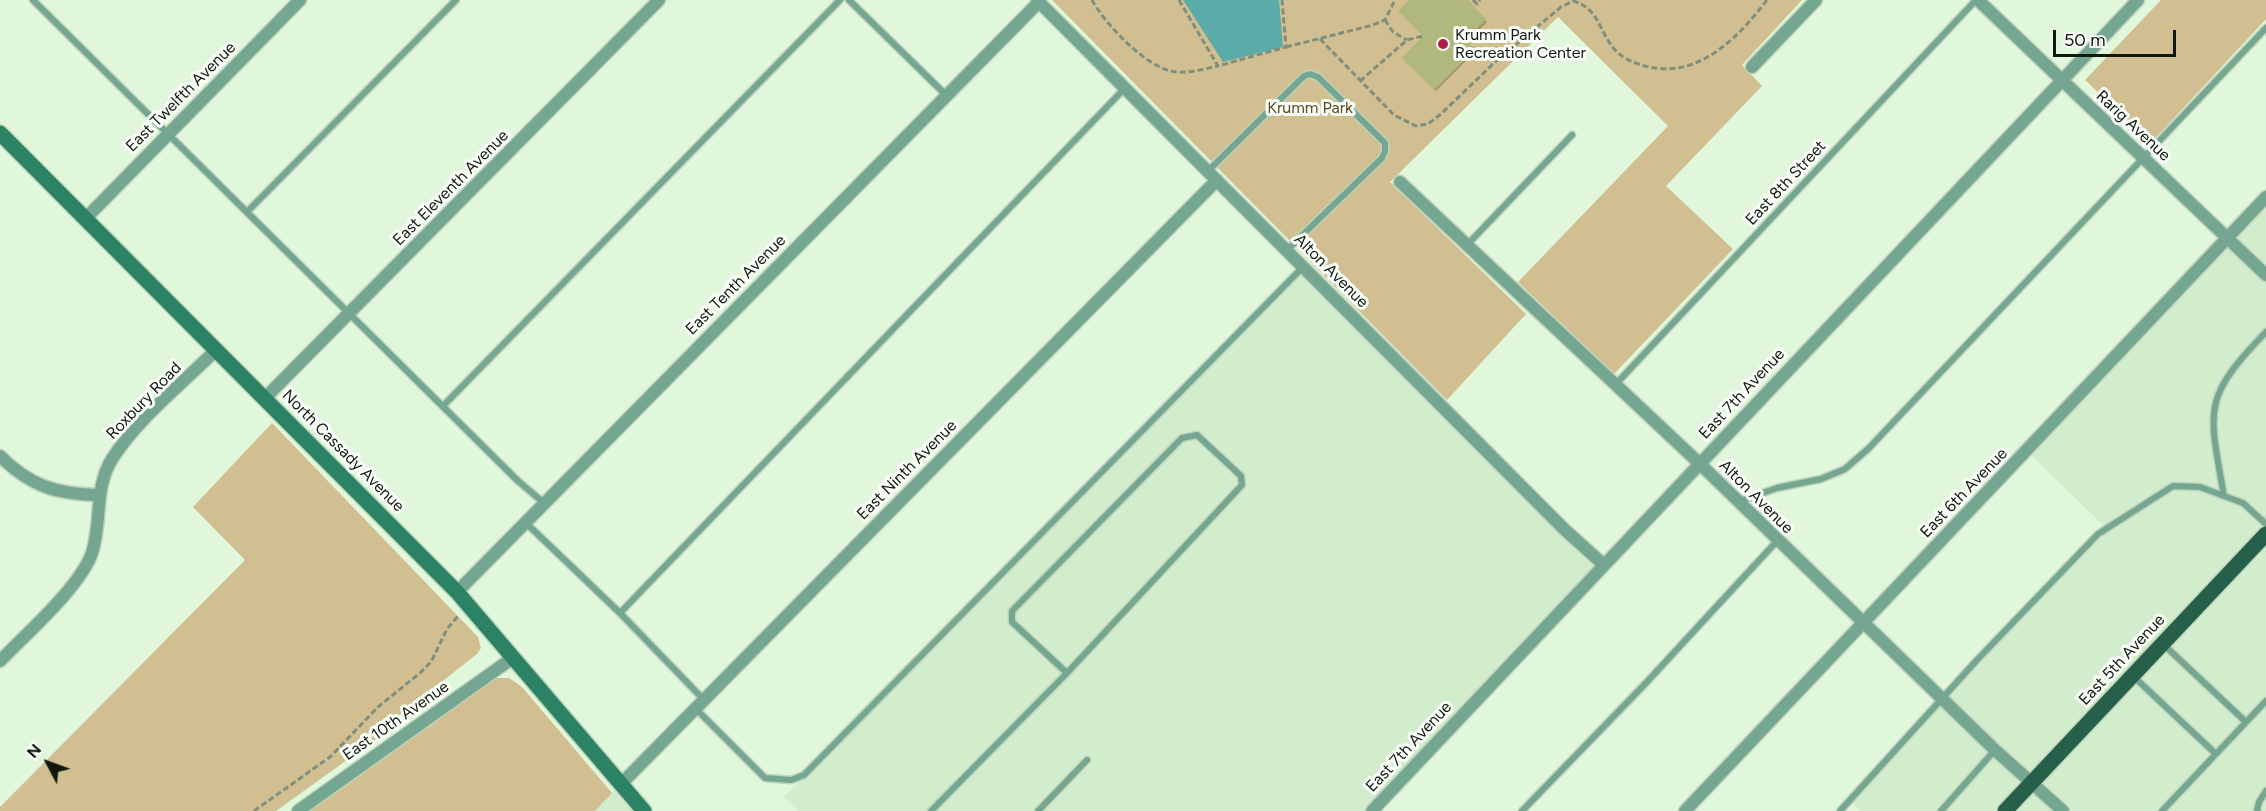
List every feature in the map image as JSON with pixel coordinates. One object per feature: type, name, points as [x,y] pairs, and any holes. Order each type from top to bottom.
[{"type":"main road","name":"North Cassady Avenue","points":[[0,133],[457,592],[644,811]]},
{"type":"main road","name":"East 5th Avenue","points":[[2005,811],[2266,534]]},
{"type":"street","name":"East Twelfth Avenue","points":[[86,218],[300,0]]},
{"type":"street","name":"East Eleventh Avenue","points":[[265,398],[659,0]]},
{"type":"street","points":[[1752,67],[1816,0]]},
{"type":"street","name":"Rarig Avenue","points":[[1977,0],[2266,275]]},
{"type":"street","name":"East 7th Avenue","points":[[1372,811],[2138,0]]},
{"type":"street","name":"East Tenth Avenue","points":[[457,592],[1038,1]]},
{"type":"street","name":"Alton Avenue","points":[[1038,1],[1565,530],[1604,565]]},
{"type":"street","name":"East Ninth Avenue","points":[[621,784],[1212,175]]},
{"type":"street","name":"Alton Avenue","points":[[1400,182],[1699,464],[1995,750],[2063,811]]},
{"type":"street","name":"East 6th Avenue","points":[[1685,811],[2266,196]]},
{"type":"street","name":"Roxbury Road","points":[[0,661],[78,578],[92,553],[98,495],[111,461],[133,432],[217,350]]},
{"type":"street","points":[[0,456],[20,476],[67,494],[98,495]]},
{"type":"street","name":"East 10th Avenue","points":[[298,811],[514,657]]},
{"type":"lane","points":[[33,0],[518,481],[544,504]]},
{"type":"lane","points":[[248,212],[456,0]]},
{"type":"lane","points":[[443,406],[840,0]]},
{"type":"lane","points":[[849,0],[946,95]]},
{"type":"lane","name":"East 8th Street","points":[[1615,385],[1977,0]]},
{"type":"lane","points":[[1737,502],[1777,488],[1821,479],[1845,469],[1869,448],[2266,28]]},
{"type":"lane","points":[[1212,175],[1304,76],[1310,74],[1317,77],[1385,143],[1382,158],[1287,250]]},
{"type":"lane","points":[[620,613],[1125,88]]},
{"type":"lane","points":[[1466,245],[1572,135]]},
{"type":"lane","points":[[526,523],[620,613],[761,775],[780,781],[791,780],[804,775],[1303,266]]},
{"type":"lane","points":[[2224,496],[2212,425],[2213,409],[2224,379],[2266,332]]},
{"type":"lane","points":[[931,811],[1067,673],[1242,485],[1241,476],[1197,435],[1182,438],[1012,611],[1012,622],[1067,673]]},
{"type":"lane","points":[[1840,811],[2098,534],[2173,486],[2200,487],[2243,503],[2266,524]]},
{"type":"lane","points":[[1522,811],[1646,684],[1777,541]]},
{"type":"lane","points":[[2163,644],[2246,722]]},
{"type":"lane","points":[[2133,676],[2216,754]]},
{"type":"lane","points":[[2162,811],[2266,701]]},
{"type":"lane","points":[[1941,811],[1995,750]]},
{"type":"lane","points":[[1038,811],[1087,760]]},
{"type":"lane","points":[[2257,811],[2259,802],[2266,791]]},
{"type":"path","points":[[1092,0],[1100,15],[1154,64],[1174,72],[1195,72],[1385,20],[1395,0]]},
{"type":"path","points":[[1179,0],[1218,66]]},
{"type":"path","points":[[1282,0],[1286,48]]},
{"type":"path","points":[[1473,0],[1477,4],[1480,0]]},
{"type":"path","points":[[1320,39],[1394,115],[1416,126],[1428,124],[1441,114],[1495,62],[1561,7],[1573,1],[1584,4],[1593,12],[1617,51],[1629,60],[1669,70],[1686,68],[1703,60],[1736,36],[1767,0]]},
{"type":"path","points":[[1385,20],[1393,32],[1407,40]]},
{"type":"path","points":[[1360,81],[1407,40],[1423,36]]},
{"type":"path","points":[[254,811],[330,757],[378,707],[420,673],[440,647],[447,629],[462,612]]},
{"type":"shaded area","points":[[2266,190],[2266,811],[1860,811],[1849,800],[2107,529],[2025,449]]},
{"type":"shaded area","points":[[1310,262],[1447,400],[1444,406],[1604,562],[1367,811],[798,811],[784,797]]},
{"type":"shaded area","points":[[620,784],[643,811],[595,811]]},
{"type":"green space","name":"Krumm Park","points":[[1052,0],[1802,0],[1742,65],[1762,86],[1666,186],[1733,249],[1614,374],[1518,282],[1668,126],[1558,17],[1390,182],[1526,314],[1447,400]]},
{"type":"green space","points":[[2161,0],[2266,0],[2266,19],[2151,143],[2085,80]]},
{"type":"green space","points":[[272,423],[478,637],[481,648],[477,654],[401,714],[379,737],[276,811],[0,811],[0,807],[245,560],[193,507]]},
{"type":"green space","points":[[496,678],[509,678],[522,687],[612,793],[595,811],[309,811]]},
{"type":"water","points":[[1183,0],[1279,0],[1283,47],[1223,62]]},
{"type":"building","name":"Krumm Park Recreation Center","points":[[1409,0],[1468,0],[1486,19],[1466,40],[1475,49],[1434,90],[1402,58],[1423,36],[1398,11]]},
{"type":"place","name":"Krumm Park Recreation Center","points":[[1443,44]]}]
